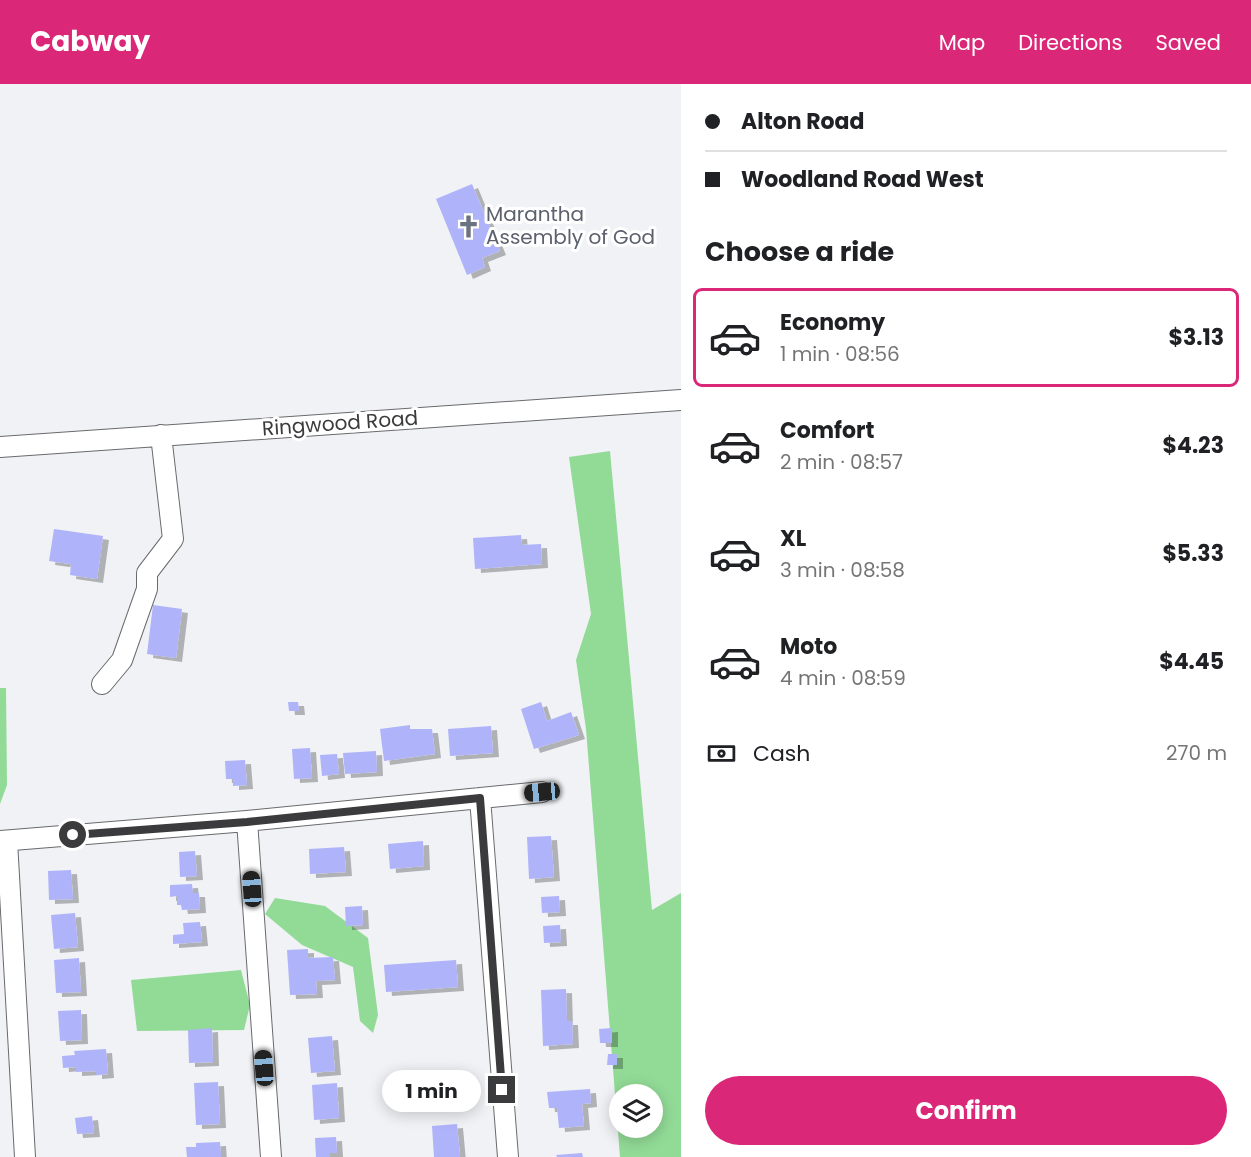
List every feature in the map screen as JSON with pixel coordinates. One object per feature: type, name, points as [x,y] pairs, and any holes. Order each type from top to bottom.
[{"type":"street","name":"Ringwood Road","points":[[0,447],[681,400]]},
{"type":"street","points":[[102,684],[122,660],[147,589],[147,573],[173,539],[161,435]]},
{"type":"street","points":[[26,1157],[4,841],[247,822],[542,792]]},
{"type":"street","points":[[480,798],[508,1157]]},
{"type":"street","points":[[247,822],[271,1157]]},
{"type":"green space","points":[[610,451],[652,910],[681,893],[681,1157],[620,1157],[618,1138],[663,1138],[663,1084],[614,1084],[586,729],[576,660],[591,614],[569,457]]},
{"type":"green space","points":[[0,688],[6,688],[7,785],[0,804]]},
{"type":"green space","points":[[275,898],[325,906],[368,938],[378,1015],[373,1033],[360,1021],[353,967],[302,945],[265,914]]},
{"type":"green space","points":[[241,970],[250,1005],[244,1030],[137,1031],[131,980]]},
{"type":"building","points":[[472,184],[500,251],[482,258],[485,267],[467,275],[436,199]]},
{"type":"building","points":[[54,529],[103,536],[97,579],[70,575],[71,564],[49,561]]},
{"type":"building","points":[[521,535],[522,545],[541,544],[542,564],[475,569],[473,538]]},
{"type":"building","points":[[153,605],[182,609],[176,658],[147,654]]},
{"type":"building","points":[[288,702],[298,702],[299,711],[289,711]]},
{"type":"building","points":[[541,702],[547,721],[571,712],[579,735],[534,749],[521,709]]},
{"type":"building","points":[[410,725],[410,729],[432,729],[435,754],[384,761],[380,729]]},
{"type":"building","points":[[491,726],[493,753],[450,756],[448,729]]},
{"type":"building","points":[[310,748],[312,778],[294,779],[292,749]]},
{"type":"building","points":[[376,751],[377,772],[345,774],[343,753]]},
{"type":"building","points":[[337,754],[339,774],[322,776],[320,755]]},
{"type":"building","points":[[245,760],[247,785],[233,786],[233,779],[226,779],[225,761]]},
{"type":"building","points":[[551,836],[554,877],[529,879],[527,837]]},
{"type":"building","points":[[423,841],[424,866],[390,869],[388,844]]},
{"type":"building","points":[[344,847],[346,872],[310,874],[309,849]]},
{"type":"building","points":[[195,851],[197,876],[180,877],[179,852]]},
{"type":"building","points":[[71,870],[73,899],[49,900],[48,871]]},
{"type":"building","points":[[192,884],[193,893],[199,893],[200,909],[182,910],[181,905],[177,905],[177,896],[170,897],[170,885]]},
{"type":"building","points":[[559,896],[560,912],[542,913],[541,897]]},
{"type":"building","points":[[362,906],[363,925],[346,926],[345,907]]},
{"type":"building","points":[[75,913],[78,947],[54,949],[51,915]]},
{"type":"building","points":[[200,922],[202,942],[173,944],[173,935],[184,934],[183,923]]},
{"type":"building","points":[[560,925],[561,942],[544,943],[543,926]]},
{"type":"building","points":[[308,949],[308,958],[333,957],[335,980],[316,981],[317,994],[290,995],[287,950]]},
{"type":"building","points":[[79,958],[81,992],[56,993],[54,960]]},
{"type":"building","points":[[456,960],[458,987],[386,992],[384,965]]},
{"type":"building","points":[[566,989],[567,1021],[572,1021],[573,1044],[543,1046],[541,990]]},
{"type":"building","points":[[81,1010],[82,1040],[60,1041],[58,1011]]},
{"type":"building","points":[[212,1028],[213,1062],[189,1063],[188,1030]]},
{"type":"building","points":[[612,1028],[612,1043],[600,1043],[599,1029]]},
{"type":"building","points":[[332,1036],[335,1071],[311,1073],[308,1038]]},
{"type":"building","points":[[106,1049],[108,1074],[96,1075],[96,1071],[76,1072],[76,1067],[63,1068],[62,1056],[75,1055],[74,1051]]},
{"type":"building","points":[[608,1054],[617,1054],[617,1065],[607,1065]]},
{"type":"building","points":[[218,1082],[220,1124],[196,1125],[194,1083]]},
{"type":"building","points":[[337,1083],[339,1118],[314,1120],[312,1085]]},
{"type":"building","points":[[590,1089],[591,1103],[582,1104],[584,1126],[559,1128],[557,1108],[549,1108],[547,1092]]},
{"type":"building","points":[[92,1116],[94,1133],[77,1134],[75,1118]]},
{"type":"building","points":[[457,1124],[460,1157],[434,1157],[432,1126]]},
{"type":"building","points":[[336,1137],[337,1153],[330,1153],[330,1157],[316,1157],[315,1138]]},
{"type":"building","points":[[220,1142],[221,1157],[187,1157],[186,1147],[196,1147],[196,1143]]},
{"type":"building","points":[[582,1153],[583,1157],[557,1157],[556,1155]]},
{"type":"place","name":"Marantha Assembly of God","points":[[468,226]]},
{"type":"route","points":[[73,835],[247,822],[480,798],[502,1090]]}]
